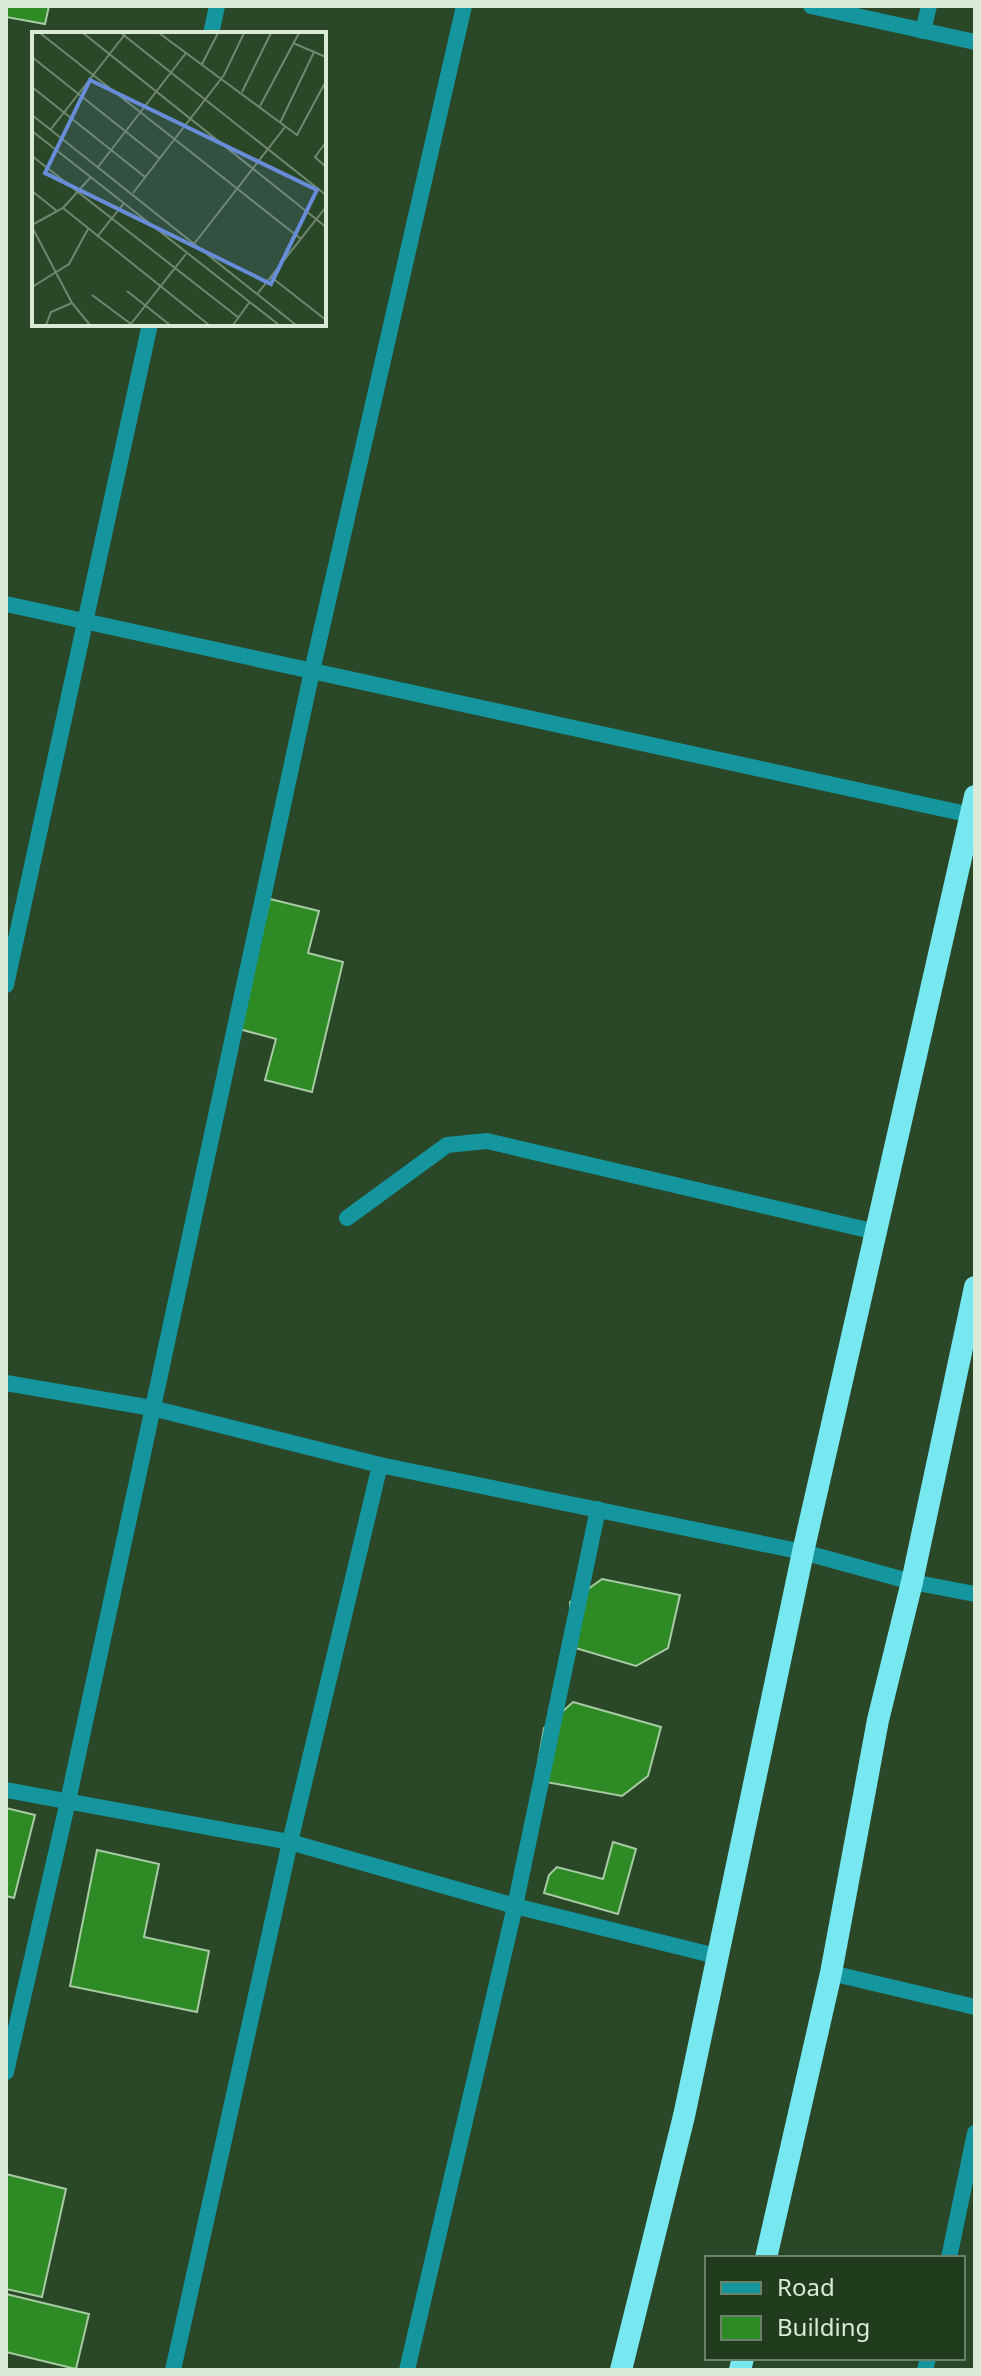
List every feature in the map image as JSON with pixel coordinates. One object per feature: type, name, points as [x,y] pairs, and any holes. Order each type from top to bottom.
[{"type":"highway","points":[[621,2370],[684,2116],[803,1552],[973,806]]},
{"type":"highway","points":[[766,2256],[831,1973],[878,1720],[912,1582],[975,1287]]},
{"type":"street","points":[[211,32],[217,6]]},
{"type":"street","points":[[6,2072],[68,1801],[312,671],[464,6]]},
{"type":"street","points":[[811,6],[975,42]]},
{"type":"street","points":[[923,31],[929,6]]},
{"type":"street","points":[[6,985],[150,326]]},
{"type":"street","points":[[6,604],[312,671],[973,806]]},
{"type":"street","points":[[347,1218],[447,1145],[487,1141],[876,1232]]},
{"type":"street","points":[[6,1383],[152,1408],[380,1465],[803,1552],[912,1582],[975,1594]]},
{"type":"street","points":[[173,2370],[290,1842],[380,1465]]},
{"type":"street","points":[[407,2370],[515,1906],[598,1509]]},
{"type":"street","points":[[6,1790],[290,1842],[515,1906],[716,1956]]},
{"type":"street","points":[[831,1973],[975,2007]]},
{"type":"street","points":[[949,2256],[975,2133]]},
{"type":"building","points":[[6,6],[49,6],[45,24],[6,17]]},
{"type":"building","points":[[270,899],[319,911],[308,953],[343,962],[312,1092],[265,1080],[276,1039],[239,1029]]},
{"type":"building","points":[[602,1579],[680,1595],[668,1648],[636,1666],[572,1647],[570,1602]]},
{"type":"building","points":[[573,1702],[661,1727],[648,1776],[622,1796],[535,1780],[544,1728]]},
{"type":"building","points":[[6,1808],[35,1815],[14,1898],[6,1896]]},
{"type":"building","points":[[613,1842],[636,1849],[618,1914],[544,1893],[549,1875],[557,1867],[603,1879]]},
{"type":"building","points":[[97,1850],[159,1864],[144,1937],[209,1951],[197,2012],[70,1986]]},
{"type":"building","points":[[6,2174],[66,2189],[42,2297],[6,2289]]},
{"type":"building","points":[[6,2294],[89,2314],[76,2369],[6,2352]]}]
